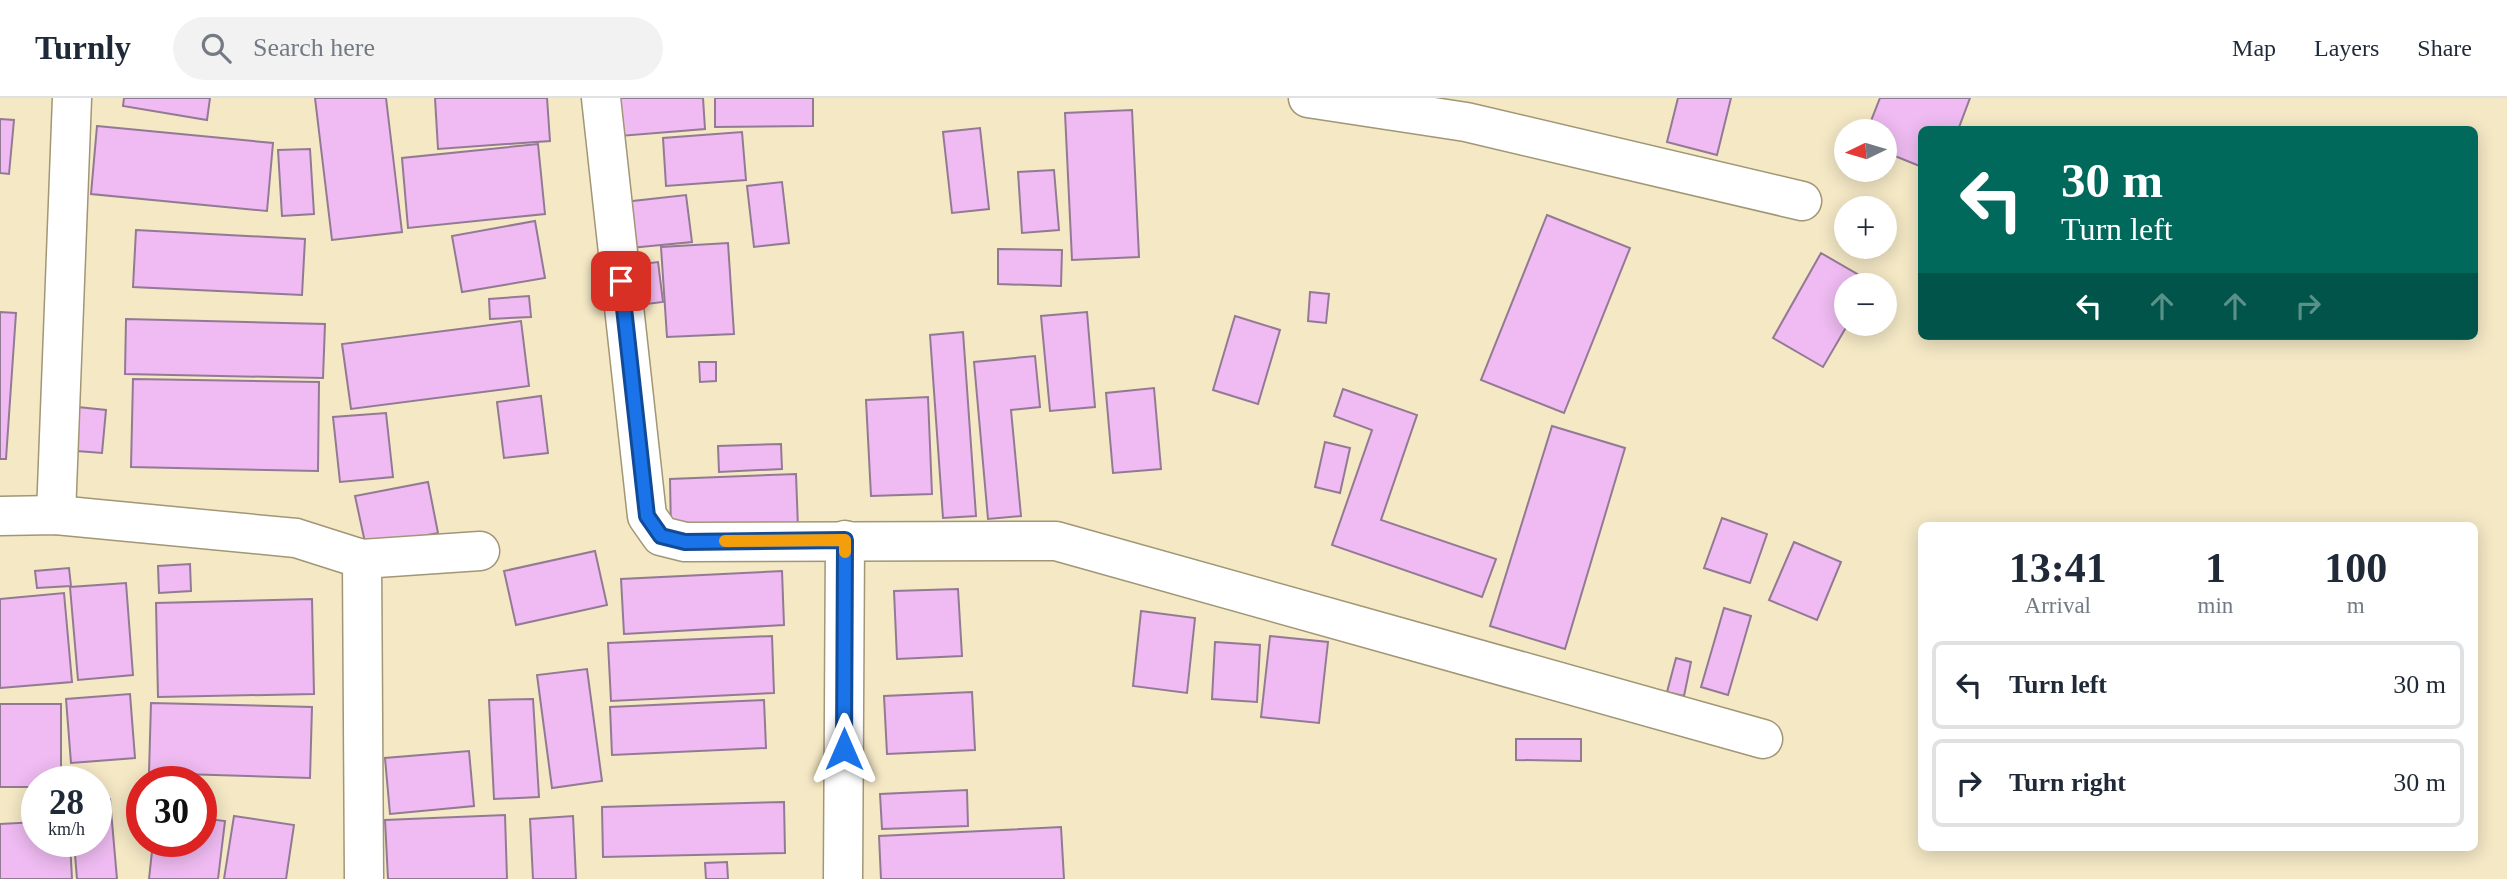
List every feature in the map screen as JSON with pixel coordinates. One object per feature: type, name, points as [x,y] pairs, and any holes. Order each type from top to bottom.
[{"type":"street","points":[[57,515],[72,98]]},
{"type":"street","points":[[601,98],[647,516],[661,536],[685,542],[1056,541],[1763,739]]},
{"type":"street","points":[[1308,98],[1466,122],[1802,201]]},
{"type":"street","points":[[0,516],[57,515],[296,538],[362,559],[480,551]]},
{"type":"street","points":[[843,879],[845,540]]},
{"type":"street","points":[[362,559],[364,879]]},
{"type":"building","points":[[124,98],[210,98],[207,120],[123,106]]},
{"type":"building","points":[[315,98],[386,98],[402,232],[332,240]]},
{"type":"building","points":[[435,98],[547,98],[550,141],[438,149]]},
{"type":"building","points":[[617,98],[703,98],[705,129],[620,136]]},
{"type":"building","points":[[715,98],[813,98],[813,126],[715,127]]},
{"type":"building","points":[[1678,98],[1731,98],[1717,155],[1667,142]]},
{"type":"building","points":[[1880,98],[1970,98],[1960,126],[1918,126],[1918,165],[1897,157],[1897,119],[1872,119]]},
{"type":"building","points":[[1132,110],[1139,257],[1072,260],[1065,113]]},
{"type":"building","points":[[0,119],[14,120],[9,174],[0,173]]},
{"type":"building","points":[[97,126],[273,143],[267,211],[91,194]]},
{"type":"building","points":[[980,128],[989,209],[952,213],[943,132]]},
{"type":"building","points":[[742,132],[746,180],[666,186],[663,138]]},
{"type":"building","points":[[538,144],[545,214],[408,228],[402,158]]},
{"type":"building","points":[[310,149],[314,214],[282,216],[278,150]]},
{"type":"building","points":[[1054,170],[1059,230],[1022,233],[1018,172]]},
{"type":"building","points":[[782,182],[789,243],[754,247],[747,186]]},
{"type":"building","points":[[686,195],[692,242],[620,249],[615,203]]},
{"type":"building","points":[[1547,215],[1630,248],[1564,413],[1481,380]]},
{"type":"building","points":[[535,221],[545,278],[462,292],[452,236]]},
{"type":"building","points":[[136,230],[305,239],[302,295],[133,287]]},
{"type":"building","points":[[728,243],[734,334],[667,337],[661,247]]},
{"type":"building","points":[[998,249],[1062,250],[1061,286],[998,284]]},
{"type":"building","points":[[1821,253],[1855,273],[1834,273],[1834,336],[1841,336],[1823,367],[1773,338]]},
{"type":"building","points":[[658,262],[663,302],[639,305],[634,265]]},
{"type":"building","points":[[1310,292],[1329,294],[1326,323],[1308,321]]},
{"type":"building","points":[[529,296],[531,317],[490,319],[489,299]]},
{"type":"building","points":[[0,312],[16,313],[6,459],[0,459]]},
{"type":"building","points":[[1087,312],[1095,407],[1050,411],[1041,316]]},
{"type":"building","points":[[1235,316],[1280,330],[1258,404],[1213,390]]},
{"type":"building","points":[[126,319],[325,324],[323,378],[125,374]]},
{"type":"building","points":[[521,321],[529,386],[351,409],[342,344]]},
{"type":"building","points":[[963,332],[976,516],[943,518],[930,335]]},
{"type":"building","points":[[1035,356],[1040,407],[1011,410],[1021,516],[988,519],[974,362]]},
{"type":"building","points":[[699,362],[716,362],[716,381],[700,382]]},
{"type":"building","points":[[133,379],[319,382],[318,471],[131,467]]},
{"type":"building","points":[[1154,388],[1161,469],[1113,473],[1106,393]]},
{"type":"building","points":[[1343,389],[1417,415],[1381,520],[1496,559],[1482,597],[1332,545],[1372,430],[1334,416]]},
{"type":"building","points":[[541,396],[548,453],[504,458],[497,402]]},
{"type":"building","points":[[928,397],[932,494],[871,496],[866,400]]},
{"type":"building","points":[[68,406],[106,410],[102,453],[64,450]]},
{"type":"building","points":[[386,413],[393,477],[340,482],[333,417]]},
{"type":"building","points":[[1552,426],[1625,448],[1565,649],[1490,626]]},
{"type":"building","points":[[1325,442],[1350,448],[1340,493],[1315,487]]},
{"type":"building","points":[[781,444],[782,469],[719,472],[718,446]]},
{"type":"building","points":[[796,474],[798,528],[671,533],[670,479]]},
{"type":"building","points":[[428,482],[438,533],[366,547],[355,496]]},
{"type":"building","points":[[1722,518],[1767,534],[1750,583],[1704,568]]},
{"type":"building","points":[[1794,542],[1841,562],[1817,620],[1769,600]]},
{"type":"building","points":[[595,551],[607,605],[516,625],[504,571]]},
{"type":"building","points":[[190,564],[191,591],[159,593],[158,566]]},
{"type":"building","points":[[69,568],[71,586],[37,588],[35,571]]},
{"type":"building","points":[[782,571],[784,625],[624,634],[621,579]]},
{"type":"building","points":[[126,583],[133,675],[78,680],[70,587]]},
{"type":"building","points":[[958,589],[962,656],[897,659],[894,591]]},
{"type":"building","points":[[64,593],[72,682],[0,688],[0,599]]},
{"type":"building","points":[[312,599],[314,694],[158,697],[156,603]]},
{"type":"building","points":[[1724,608],[1751,616],[1728,695],[1701,687]]},
{"type":"building","points":[[1141,611],[1195,618],[1187,693],[1133,686]]},
{"type":"building","points":[[772,636],[774,693],[611,701],[608,643]]},
{"type":"building","points":[[1270,636],[1328,642],[1319,723],[1261,717]]},
{"type":"building","points":[[1215,642],[1260,645],[1257,702],[1212,699]]},
{"type":"building","points":[[1676,658],[1691,662],[1684,696],[1667,692]]},
{"type":"building","points":[[587,669],[602,781],[552,788],[537,675]]},
{"type":"building","points":[[972,692],[975,750],[887,754],[884,696]]},
{"type":"building","points":[[130,694],[135,758],[71,763],[66,699]]},
{"type":"building","points":[[533,699],[539,797],[494,799],[489,700]]},
{"type":"building","points":[[764,700],[766,748],[612,755],[610,707]]},
{"type":"building","points":[[151,703],[312,707],[310,778],[217,775],[217,766],[149,766]]},
{"type":"building","points":[[0,704],[61,704],[61,766],[21,766],[21,787],[0,787]]},
{"type":"building","points":[[1516,739],[1581,739],[1581,761],[1516,760]]},
{"type":"building","points":[[469,751],[474,806],[390,814],[385,758]]},
{"type":"building","points":[[967,790],[968,826],[882,829],[880,794]]},
{"type":"building","points":[[784,802],[785,853],[603,857],[602,807]]},
{"type":"building","points":[[505,815],[507,879],[388,879],[385,820]]},
{"type":"building","points":[[234,816],[294,825],[286,879],[224,879]]},
{"type":"building","points":[[573,816],[576,879],[533,879],[530,819]]},
{"type":"building","points":[[217,820],[225,821],[218,879],[149,879],[151,857],[217,857]]},
{"type":"building","points":[[112,822],[117,879],[77,879],[75,857],[112,857]]},
{"type":"building","points":[[21,823],[21,857],[71,857],[72,879],[0,879],[0,824]]},
{"type":"building","points":[[1061,827],[1064,879],[881,879],[879,836]]},
{"type":"building","points":[[727,862],[728,879],[706,879],[705,863]]},
{"type":"slow traffic","points":[[725,541],[845,540],[845,552]]},
{"type":"route","points":[[621,281],[647,516],[661,536],[685,542],[845,540],[844,749]]}]
